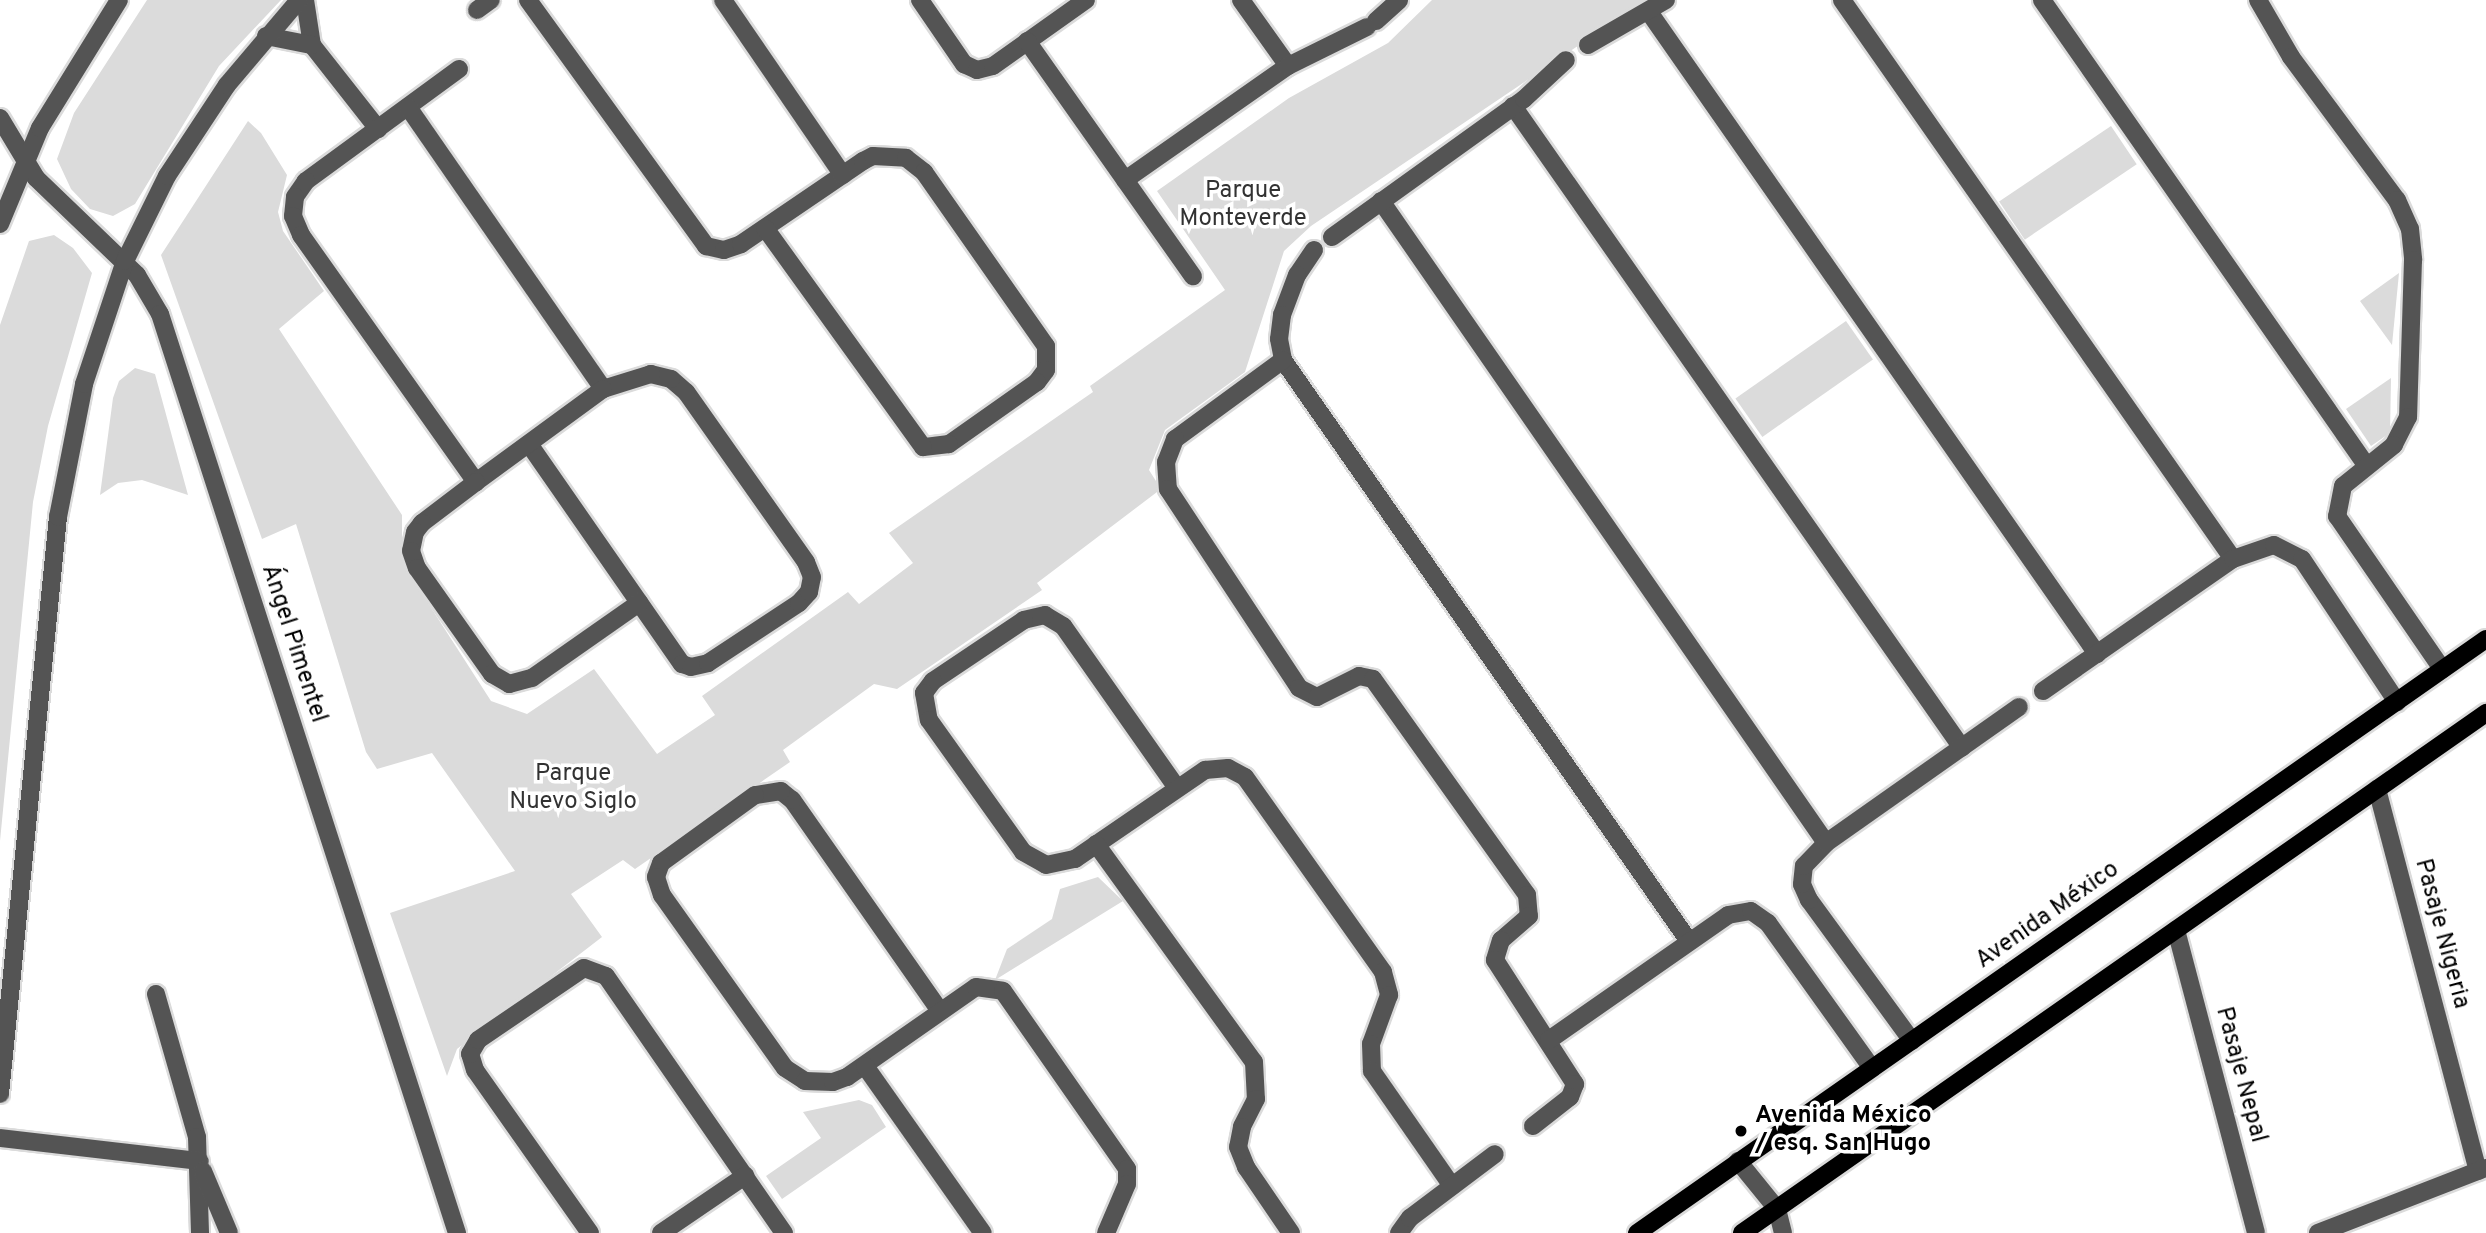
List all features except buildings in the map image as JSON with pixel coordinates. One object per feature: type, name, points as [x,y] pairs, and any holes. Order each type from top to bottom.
[{"type":"main road","name":"Avenida México","points":[[1637,1233],[2486,639]]},
{"type":"main road","points":[[1742,1233],[2486,713]]},
{"type":"street","points":[[0,224],[25,160],[58,95],[119,0]]},
{"type":"street","points":[[0,1094],[61,495],[84,384],[124,261],[191,136],[266,36],[299,0]]},
{"type":"street","points":[[305,0],[312,45],[378,129]]},
{"type":"street","points":[[528,0],[699,241],[715,249],[733,248],[843,174],[884,154],[916,164],[1046,345],[1049,363],[1043,377],[949,444],[923,447],[765,228]]},
{"type":"street","points":[[723,0],[843,174]]},
{"type":"street","points":[[920,0],[970,68],[985,69],[1086,0]]},
{"type":"street","points":[[1241,0],[1288,66]]},
{"type":"street","points":[[1125,180],[1288,66],[1372,24],[1399,0]]},
{"type":"street","points":[[1588,45],[1666,0]]},
{"type":"street","points":[[1842,0],[2233,559]]},
{"type":"street","points":[[2042,0],[2366,465]]},
{"type":"street","points":[[2258,0],[2291,57],[2397,200],[2410,229],[2413,261],[2409,417],[2393,445],[2349,477],[2339,495],[2341,526],[2442,669]]},
{"type":"street","points":[[1649,12],[2097,654]]},
{"type":"street","points":[[266,36],[312,45]]},
{"type":"street","points":[[1027,41],[1193,276]]},
{"type":"street","points":[[1332,237],[1513,106],[1566,60]]},
{"type":"street","points":[[459,69],[306,181],[295,197],[293,216],[301,235],[476,482]]},
{"type":"street","points":[[1513,106],[1962,748]]},
{"type":"street","points":[[408,107],[603,389]]},
{"type":"street","name":"Ángel Pimentel","points":[[0,118],[25,160],[54,199],[124,261],[148,291],[169,337],[457,1233]]},
{"type":"street","points":[[1381,201],[1826,843]]},
{"type":"street","points":[[1314,250],[1297,275],[1282,315],[1279,339],[1283,360],[1688,940]]},
{"type":"street","points":[[1283,360],[1175,439],[1166,462],[1168,489],[1300,688],[1317,697],[1359,676],[1373,679],[1527,895],[1529,916],[1501,940],[1495,960],[1573,1076],[1573,1090],[1533,1126]]},
{"type":"street","points":[[529,444],[639,603],[676,658],[700,667],[805,598],[812,577],[806,562],[679,385],[651,374],[603,389],[476,482],[422,523],[411,551],[417,568],[499,680],[517,684],[532,678],[639,603]]},
{"type":"street","points":[[2043,691],[2233,559],[2263,546],[2294,552],[2397,702]]},
{"type":"street","points":[[1177,788],[1055,619],[1031,616],[933,681],[924,693],[924,711],[1023,852],[1033,860],[1056,865],[1096,844],[1177,788],[1216,768],[1245,777],[1377,961],[1389,995],[1388,1009],[1371,1044],[1372,1071],[1452,1186]]},
{"type":"street","points":[[1912,1041],[1805,892],[1804,866],[1826,843],[2019,707]]},
{"type":"street","name":"Pasaje Nigeria","points":[[2377,789],[2482,1170]]},
{"type":"street","points":[[940,1012],[792,800],[781,791],[755,795],[666,858],[656,877],[662,895],[785,1068],[818,1084],[833,1082],[865,1066],[976,987],[993,987],[1011,998],[1127,1169],[1127,1184],[1106,1233]]},
{"type":"street","points":[[1096,844],[1254,1062],[1256,1099],[1241,1127],[1238,1147],[1245,1167],[1291,1233]]},
{"type":"street","points":[[1549,1040],[1688,940],[1735,911],[1760,916],[1872,1068]]},
{"type":"street","name":"Pasaje Nepal","points":[[2176,930],[2256,1233]]},
{"type":"street","points":[[590,1233],[475,1070],[470,1054],[478,1040],[584,968],[601,970],[606,976],[784,1233]]},
{"type":"street","points":[[156,994],[193,1121],[200,1165],[200,1233]]},
{"type":"street","points":[[865,1066],[983,1233]]},
{"type":"street","points":[[0,1138],[200,1165]]},
{"type":"street","points":[[1399,1233],[1410,1218],[1495,1154]]},
{"type":"street","points":[[1738,1161],[1777,1209],[1783,1233]]},
{"type":"street","points":[[200,1165],[229,1233]]},
{"type":"street","points":[[2318,1233],[2482,1170]]},
{"type":"street","points":[[661,1233],[745,1176]]},
{"type":"street","points":[[2365,1215],[2370,1233]]},
{"type":"green space","points":[[147,0],[281,0],[219,66],[135,204],[113,216],[90,209],[71,189],[57,159],[74,113]]},
{"type":"green space","name":"Parque Nuevo Siglo","points":[[1432,0],[1646,0],[1311,226],[1284,251],[1245,372],[1165,430],[1149,470],[1161,489],[1037,583],[1042,590],[897,689],[874,684],[783,750],[790,762],[635,869],[623,860],[571,894],[602,937],[457,1049],[447,1076],[390,913],[515,871],[432,753],[377,769],[366,752],[296,524],[262,539],[161,255],[248,121],[261,133],[287,175],[278,212],[283,231],[324,291],[279,329],[402,515],[402,557],[410,575],[491,701],[527,714],[594,669],[657,754],[715,715],[702,696],[848,592],[859,604],[913,563],[889,533],[1093,392],[1090,386],[1225,290],[1157,191],[1289,98],[1388,43]]},
{"type":"green space","points":[[2111,126],[2137,164],[2025,240],[1999,201]]},
{"type":"green space","points":[[54,235],[73,248],[92,273],[48,426],[33,502],[0,841],[0,325],[29,241]]},
{"type":"green space","points":[[2399,273],[2392,345],[2360,301]]},
{"type":"green space","points":[[1846,321],[1873,360],[1762,437],[1735,398]]},
{"type":"green space","points":[[135,368],[155,374],[188,495],[142,480],[118,483],[100,495],[113,398],[119,381]]},
{"type":"green space","points":[[2391,378],[2390,433],[2371,446],[2346,409]]},
{"type":"green space","points":[[1098,877],[1123,901],[995,980],[1007,949],[1052,919],[1060,889]]},
{"type":"green space","points":[[859,1100],[872,1105],[886,1127],[782,1199],[766,1176],[821,1138],[803,1112]]},
{"type":"place","name":"Avenida México / esq. San Hugo","points":[[1741,1131]]},
{"type":"park label","name":"Parque Monteverde","points":[[1243,206]]}]
